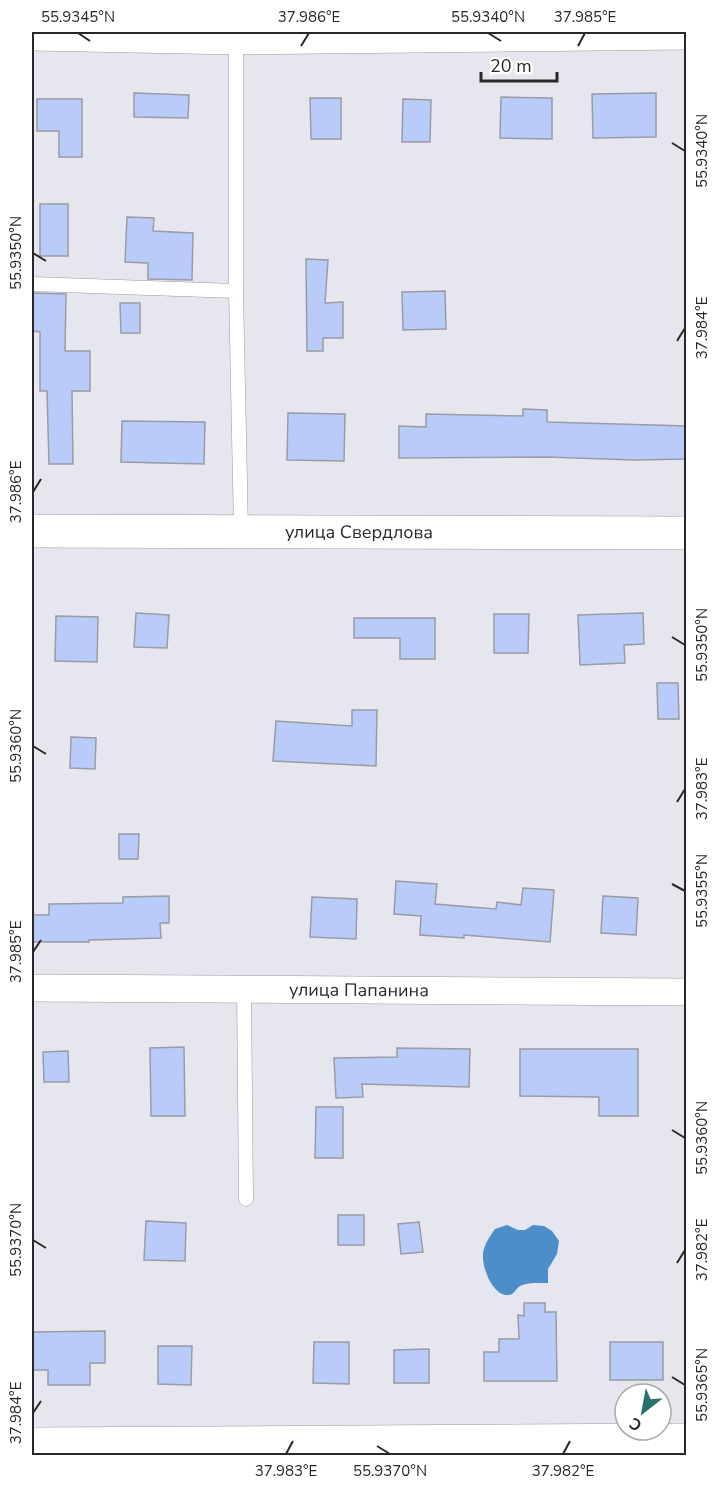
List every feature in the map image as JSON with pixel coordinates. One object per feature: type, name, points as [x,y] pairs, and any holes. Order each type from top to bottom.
[{"type":"street","points":[[32,38],[687,36]]},
{"type":"street","name":"улица Свердлова","points":[[32,531],[687,533]]},
{"type":"street","name":"улица Папанина","points":[[32,988],[687,992]]},
{"type":"street","points":[[32,1444],[687,1440]]},
{"type":"lane","points":[[236,36],[236,291],[241,530]]},
{"type":"lane","points":[[32,284],[236,291]]},
{"type":"lane","points":[[244,989],[246,1199]]},
{"type":"water","points":[[507,1225],[518,1230],[525,1230],[533,1225],[544,1226],[552,1231],[559,1241],[557,1254],[548,1269],[548,1283],[523,1285],[509,1295],[493,1287],[484,1267],[483,1252],[495,1229]]},
{"type":"building","points":[[134,93],[189,95],[188,118],[134,117]]},
{"type":"building","points":[[656,93],[656,137],[593,138],[592,94]]},
{"type":"building","points":[[501,97],[552,98],[552,139],[500,138]]},
{"type":"building","points":[[310,98],[341,98],[341,139],[311,139]]},
{"type":"building","points":[[37,99],[82,99],[82,157],[59,157],[59,131],[37,131]]},
{"type":"building","points":[[403,99],[431,100],[430,142],[402,142]]},
{"type":"building","points":[[40,204],[68,204],[68,256],[40,256]]},
{"type":"building","points":[[127,217],[154,218],[153,231],[193,233],[192,280],[148,279],[148,263],[125,262]]},
{"type":"building","points":[[306,259],[328,260],[325,303],[343,302],[343,338],[323,338],[323,351],[307,351]]},
{"type":"building","points":[[445,291],[446,329],[403,330],[402,292]]},
{"type":"building","points":[[32,293],[66,294],[65,351],[90,351],[90,391],[72,391],[73,464],[49,464],[47,391],[40,391],[40,332],[32,331]]},
{"type":"building","points":[[120,303],[140,303],[140,333],[121,333]]},
{"type":"building","points":[[523,409],[547,410],[547,422],[687,426],[687,459],[399,458],[399,426],[426,427],[426,414],[523,416]]},
{"type":"building","points":[[288,413],[345,414],[344,461],[287,460]]},
{"type":"building","points":[[122,421],[205,422],[204,464],[121,462]]},
{"type":"building","points":[[136,613],[169,615],[167,648],[134,647]]},
{"type":"building","points":[[643,613],[644,644],[624,645],[625,663],[580,665],[578,615]]},
{"type":"building","points":[[494,614],[529,614],[528,653],[494,653]]},
{"type":"building","points":[[56,616],[98,617],[97,662],[55,661]]},
{"type":"building","points":[[354,618],[435,618],[435,659],[400,659],[400,638],[354,638]]},
{"type":"building","points":[[657,683],[678,683],[679,719],[658,719]]},
{"type":"building","points":[[352,710],[377,710],[376,766],[273,761],[276,721],[352,726]]},
{"type":"building","points":[[71,737],[96,738],[95,769],[70,768]]},
{"type":"building","points":[[119,834],[139,834],[138,859],[119,859]]},
{"type":"building","points":[[396,881],[437,884],[435,904],[496,909],[497,902],[521,905],[523,888],[554,890],[550,942],[464,935],[464,938],[420,935],[421,916],[394,914]]},
{"type":"building","points":[[169,896],[169,923],[160,923],[161,938],[32,942],[32,915],[49,915],[49,904],[123,903],[123,897]]},
{"type":"building","points":[[603,896],[638,898],[636,935],[601,933]]},
{"type":"building","points":[[312,897],[357,899],[356,939],[310,937]]},
{"type":"building","points":[[184,1047],[185,1116],[151,1116],[150,1048]]},
{"type":"building","points":[[397,1048],[470,1049],[469,1087],[362,1084],[363,1097],[336,1098],[334,1058],[397,1057]]},
{"type":"building","points":[[520,1049],[638,1049],[638,1116],[599,1116],[599,1097],[520,1096]]},
{"type":"building","points":[[68,1051],[69,1082],[44,1082],[43,1052]]},
{"type":"building","points":[[316,1107],[343,1107],[343,1158],[315,1158]]},
{"type":"building","points":[[338,1215],[364,1215],[364,1245],[338,1245]]},
{"type":"building","points":[[146,1221],[186,1223],[185,1261],[144,1260]]},
{"type":"building","points":[[419,1222],[423,1252],[401,1254],[398,1224]]},
{"type":"building","points":[[524,1303],[545,1303],[545,1312],[556,1312],[557,1381],[484,1381],[484,1352],[499,1352],[499,1339],[519,1339],[518,1315],[524,1316]]},
{"type":"building","points":[[105,1331],[105,1363],[90,1363],[90,1385],[48,1385],[48,1370],[32,1370],[32,1332]]},
{"type":"building","points":[[314,1342],[349,1342],[349,1384],[313,1383]]},
{"type":"building","points":[[610,1342],[663,1342],[663,1380],[610,1380]]},
{"type":"building","points":[[158,1346],[192,1346],[191,1385],[158,1384]]},
{"type":"building","points":[[429,1349],[429,1383],[394,1383],[394,1350]]}]
